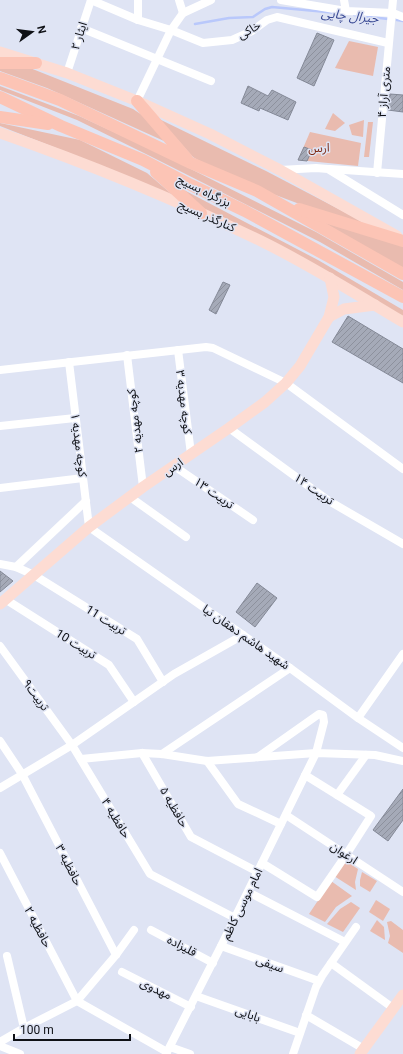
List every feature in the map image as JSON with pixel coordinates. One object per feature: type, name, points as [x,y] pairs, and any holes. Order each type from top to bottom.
[{"type":"highway","points":[[0,62],[36,63]]},
{"type":"highway","name":"بزرگراه بسیج","points":[[0,78],[60,100],[190,162],[257,191],[403,274]]},
{"type":"highway","name":"بزرگراه بسیج","points":[[0,97],[61,126],[143,160],[258,218],[403,297]]},
{"type":"highway","points":[[137,101],[190,162]]},
{"type":"highway","points":[[0,117],[61,126]]},
{"type":"highway","points":[[143,160],[201,212]]},
{"type":"highway","points":[[276,202],[403,240]]},
{"type":"main road","points":[[0,52],[67,73],[137,101],[210,134],[280,170],[403,240]]},
{"type":"main road","name":"کنارگذر بسیج","points":[[0,133],[56,152],[201,212],[330,278],[403,322]]},
{"type":"main road","name":"ارس","points":[[3,601],[89,527],[265,402],[286,384],[300,366],[329,317],[334,297],[330,278]]},
{"type":"main road","points":[[329,317],[344,309],[375,305]]},
{"type":"main road","points":[[362,1051],[403,995]]},
{"type":"street","name":"خاکی","points":[[91,0],[138,20],[171,30],[203,44],[232,40],[252,31],[267,20],[277,17],[388,43]]},
{"type":"street","name":"ایثار ۲","points":[[67,73],[91,0]]},
{"type":"street","points":[[138,0],[138,20]]},
{"type":"street","points":[[179,0],[183,13]]},
{"type":"street","points":[[137,101],[171,30],[183,13],[211,0]]},
{"type":"street","points":[[280,0],[346,11],[393,12],[403,17]]},
{"type":"street","points":[[344,0],[346,11]]},
{"type":"street","name":"۴ متری آراز","points":[[377,173],[393,0]]},
{"type":"street","points":[[82,28],[212,81]]},
{"type":"street","points":[[280,170],[316,168],[403,174]]},
{"type":"street","points":[[328,169],[403,215]]},
{"type":"street","points":[[0,370],[128,355],[206,347],[213,348],[286,384],[403,469]]},
{"type":"street","name":"کوچه مهدیه ۳","points":[[178,350],[191,454]]},
{"type":"street","name":"کوچه مهدیه ۲","points":[[128,355],[143,488]]},
{"type":"street","name":"کوچه مهدیه ۱","points":[[69,362],[89,527]]},
{"type":"street","points":[[0,426],[75,418]]},
{"type":"street","name":"تربیت ۱۴","points":[[229,428],[330,501],[403,544]]},
{"type":"street","name":"تربیت ۱۳","points":[[174,466],[253,520]]},
{"type":"street","points":[[0,488],[83,478]]},
{"type":"street","points":[[130,497],[186,537]]},
{"type":"street","points":[[16,567],[86,501]]},
{"type":"street","name":"شهید هاشم دهقان نیا","points":[[89,527],[290,668],[358,718],[403,748]]},
{"type":"street","name":"تربیت 11","points":[[0,564],[16,567],[34,575],[137,640],[163,682]]},
{"type":"street","name":"تربیت 10","points":[[3,601],[109,664],[134,702]]},
{"type":"street","points":[[0,788],[72,745],[174,674],[243,635]]},
{"type":"street","name":"تربیت۹","points":[[0,646],[72,745]]},
{"type":"street","points":[[358,718],[403,654]]},
{"type":"street","points":[[162,754],[290,668]]},
{"type":"street","name":"امام موسی کاظم","points":[[168,1051],[222,946],[316,753],[324,722],[323,715],[319,714],[258,758]]},
{"type":"street","name":"حافظیه ۳","points":[[0,741],[22,774],[116,955]]},
{"type":"street","name":"حافظیه ۴","points":[[72,745],[150,874],[235,918]]},
{"type":"street","points":[[81,759],[142,752],[207,761],[316,753],[366,755],[403,761]]},
{"type":"street","name":"حافظیه ۵","points":[[142,752],[191,837],[258,872]]},
{"type":"street","points":[[337,795],[366,755]]},
{"type":"street","points":[[207,761],[238,804],[281,824]]},
{"type":"street","points":[[262,863],[317,896],[346,855],[370,816],[305,775]]},
{"type":"street","name":"ارغوان","points":[[286,815],[403,892]]},
{"type":"street","name":"حافظیه ۲","points":[[0,853],[77,1001]]},
{"type":"street","points":[[248,892],[345,942]]},
{"type":"street","points":[[293,1054],[319,981],[356,927]]},
{"type":"street","points":[[0,1042],[77,1001],[116,955],[134,930]]},
{"type":"street","name":"قلیزاده","points":[[151,930],[213,963]]},
{"type":"street","name":"سیفی","points":[[222,946],[319,981]]},
{"type":"street","points":[[7,956],[24,1028]]},
{"type":"street","points":[[331,963],[393,1008]]},
{"type":"street","name":"مهدوی","points":[[122,972],[191,1007]]},
{"type":"street","name":"بابایی","points":[[196,996],[300,1033]]},
{"type":"street","points":[[77,1001],[168,1051],[190,1054]]},
{"type":"street","points":[[306,1015],[362,1051]]},
{"type":"street","points":[[0,1046],[20,1054]]},
{"type":"green space","points":[[349,41],[378,47],[373,76],[335,68]]},
{"type":"green space","points":[[25,66],[133,109],[148,119],[164,141],[47,88],[0,71],[0,67]]},
{"type":"green space","points":[[0,86],[79,116],[155,151],[316,232],[403,282],[403,290],[320,242],[77,120],[0,90]]},
{"type":"green space","name":"ارس","points":[[333,113],[345,123],[335,131],[325,129]]},
{"type":"green space","points":[[159,119],[266,171],[371,226],[326,214],[265,191],[206,165],[193,157]]},
{"type":"green space","name":"ارس","points":[[364,120],[363,137],[352,135],[349,125]]},
{"type":"green space","name":"ارس","points":[[368,122],[373,122],[369,157],[364,157]]},
{"type":"green space","points":[[0,123],[80,140],[147,173],[175,197],[102,166],[0,126]]},
{"type":"green space","name":"ارس","points":[[310,132],[361,143],[358,166],[298,160]]},
{"type":"green space","points":[[182,189],[318,260],[403,310],[403,317],[203,210]]},
{"type":"green space","points":[[323,222],[403,245],[403,271]]},
{"type":"green space","points":[[344,860],[358,869],[355,882],[356,890],[334,876]]},
{"type":"green space","points":[[362,872],[377,881],[370,892],[360,886]]},
{"type":"green space","points":[[331,881],[352,896],[336,907],[325,922],[309,914]]},
{"type":"green space","points":[[376,900],[390,909],[383,921],[369,912]]},
{"type":"green space","points":[[351,902],[360,908],[343,932],[327,924],[340,909]]},
{"type":"green space","points":[[377,920],[384,927],[385,940],[370,931]]},
{"type":"green space","points":[[391,921],[403,930],[403,953],[388,943],[390,936],[387,922]]},
{"type":"building","points":[[317,33],[334,40],[314,86],[297,78]]},
{"type":"building","points":[[248,86],[268,96],[272,90],[296,102],[288,120],[260,108],[259,111],[241,103]]},
{"type":"building","points":[[390,94],[403,95],[403,112],[388,110]]},
{"type":"building","points":[[304,147],[312,150],[307,161],[298,160]]},
{"type":"building","points":[[223,282],[230,285],[216,314],[209,310]]},
{"type":"building","points":[[348,316],[403,349],[403,383],[332,342]]},
{"type":"building","points":[[0,571],[13,581],[0,592]]},
{"type":"building","points":[[257,583],[277,598],[255,627],[236,612]]},
{"type":"building","points":[[403,789],[403,820],[388,841],[373,830]]},
{"type":"waterway","name":"جیرال چایی","points":[[195,24],[229,18],[253,17],[265,9],[272,7],[337,13]]},
{"type":"waterway","name":"جیرال چایی","points":[[354,15],[388,19]]},
{"type":"waterway","name":"جیرال چایی","points":[[397,20],[403,21]]}]
